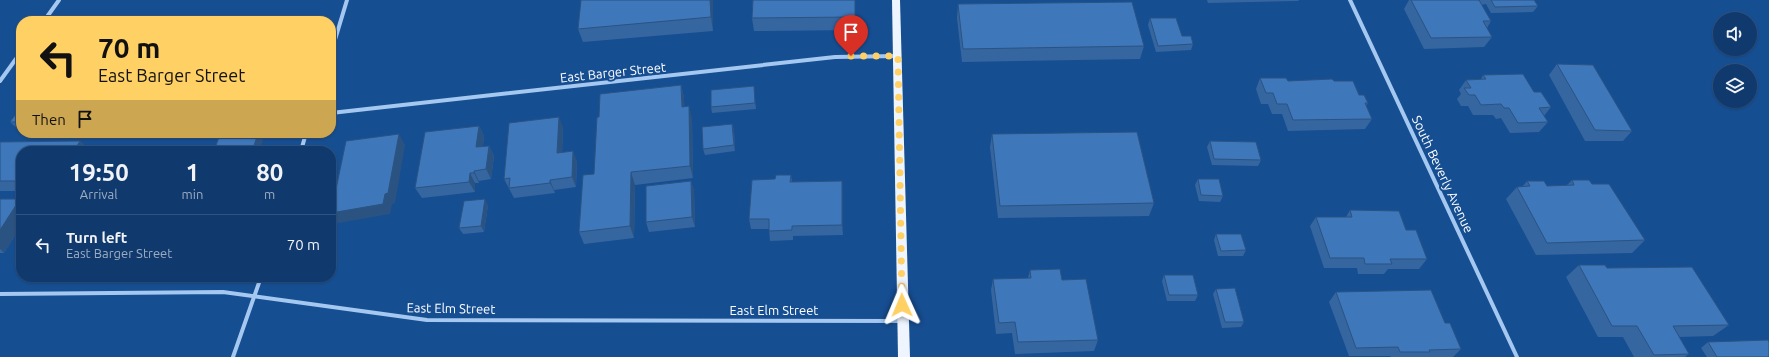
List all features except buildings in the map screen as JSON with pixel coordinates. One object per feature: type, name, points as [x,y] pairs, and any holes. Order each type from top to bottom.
[{"type":"main road","points":[[896,0],[904,357]]},
{"type":"street","points":[[48,16],[59,0]]},
{"type":"street","points":[[336,36],[347,0]]},
{"type":"street","name":"South Beverly Avenue","points":[[1350,0],[1517,357]]},
{"type":"street","name":"East Barger Street","points":[[336,112],[835,57],[898,56]]},
{"type":"street","points":[[0,81],[16,59]]},
{"type":"street","points":[[233,357],[260,282]]},
{"type":"street","name":"East Elm Street","points":[[0,294],[193,291],[256,295],[380,316],[427,320],[903,321]]},
{"type":"route","points":[[851,56],[898,56],[902,305]]}]
